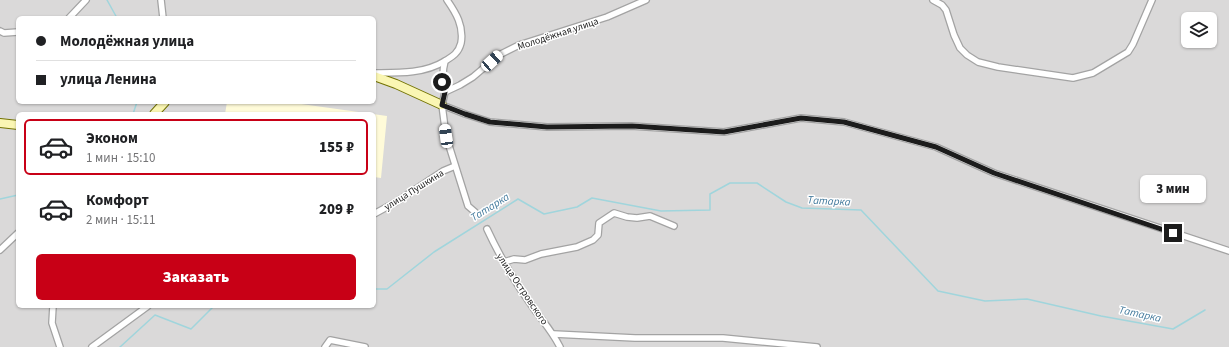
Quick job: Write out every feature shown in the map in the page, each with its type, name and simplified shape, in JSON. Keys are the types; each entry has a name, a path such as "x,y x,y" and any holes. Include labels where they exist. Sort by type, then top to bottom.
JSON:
{"street":[{"path":"71,16 86,0"},
{"path":"161,0 163,16"},
{"path":"376,75 422,70 445,61 456,53 460,48 461,30 459,20 447,0"},
{"name":"Молодёжная улица","path":"445,92 473,78 499,55 519,45 607,17 646,0"},
{"path":"933,0 942,5 946,10 960,48 967,55 978,62 998,67 1073,78 1093,73 1128,52 1152,0"},
{"path":"0,31 4,33 16,32"},
{"path":"445,61 442,75 442,82 445,92 442,105 446,136 468,206 475,212"},
{"path":"376,76 442,105 490,122 547,127 632,126 724,132 801,118 844,122 936,147 994,173 1229,251"},
{"path":"156,112 162,104"},
{"path":"0,123 16,125"},
{"name":"улица Пушкина","path":"376,213 396,202 442,171 455,166"},
{"path":"504,262 514,259 525,260 541,254 577,247 593,240 598,235 599,223 614,212 626,217 637,218 650,216 674,226"},
{"name":"улица Островского","path":"486,229 504,262 534,309 554,334 560,347"},
{"path":"0,250 16,235"},
{"path":"53,308 52,324 60,347"},
{"path":"92,347 145,308"},
{"path":"554,334 635,338 723,338 817,347"},
{"path":"325,347 330,340 365,347"}],"shaded area":[{"name":"Татарка","path":"0,0 1229,0 1229,347 0,347"},
{"path":"227,104 301,104 359,112 225,112"},
{"path":"376,114 387,116 381,178 376,177"}],"waterway":[{"path":"107,0 116,16"},
{"path":"134,112 136,104"},
{"name":"Татарка","path":"376,289 387,289 434,252 518,199 544,214 577,207 592,198 661,211 710,210 710,194 730,183 757,183 786,202 802,208 861,210 938,291 985,301 1027,299 1101,316 1173,329 1205,310"},
{"path":"0,199 16,195"},
{"name":"Татарка","path":"120,347 155,315 191,329 212,308"}],"route":[{"path":"442,82 445,92 442,105 490,122 547,127 632,126 724,132 801,118 844,122 936,147 994,173 1173,233"}]}
